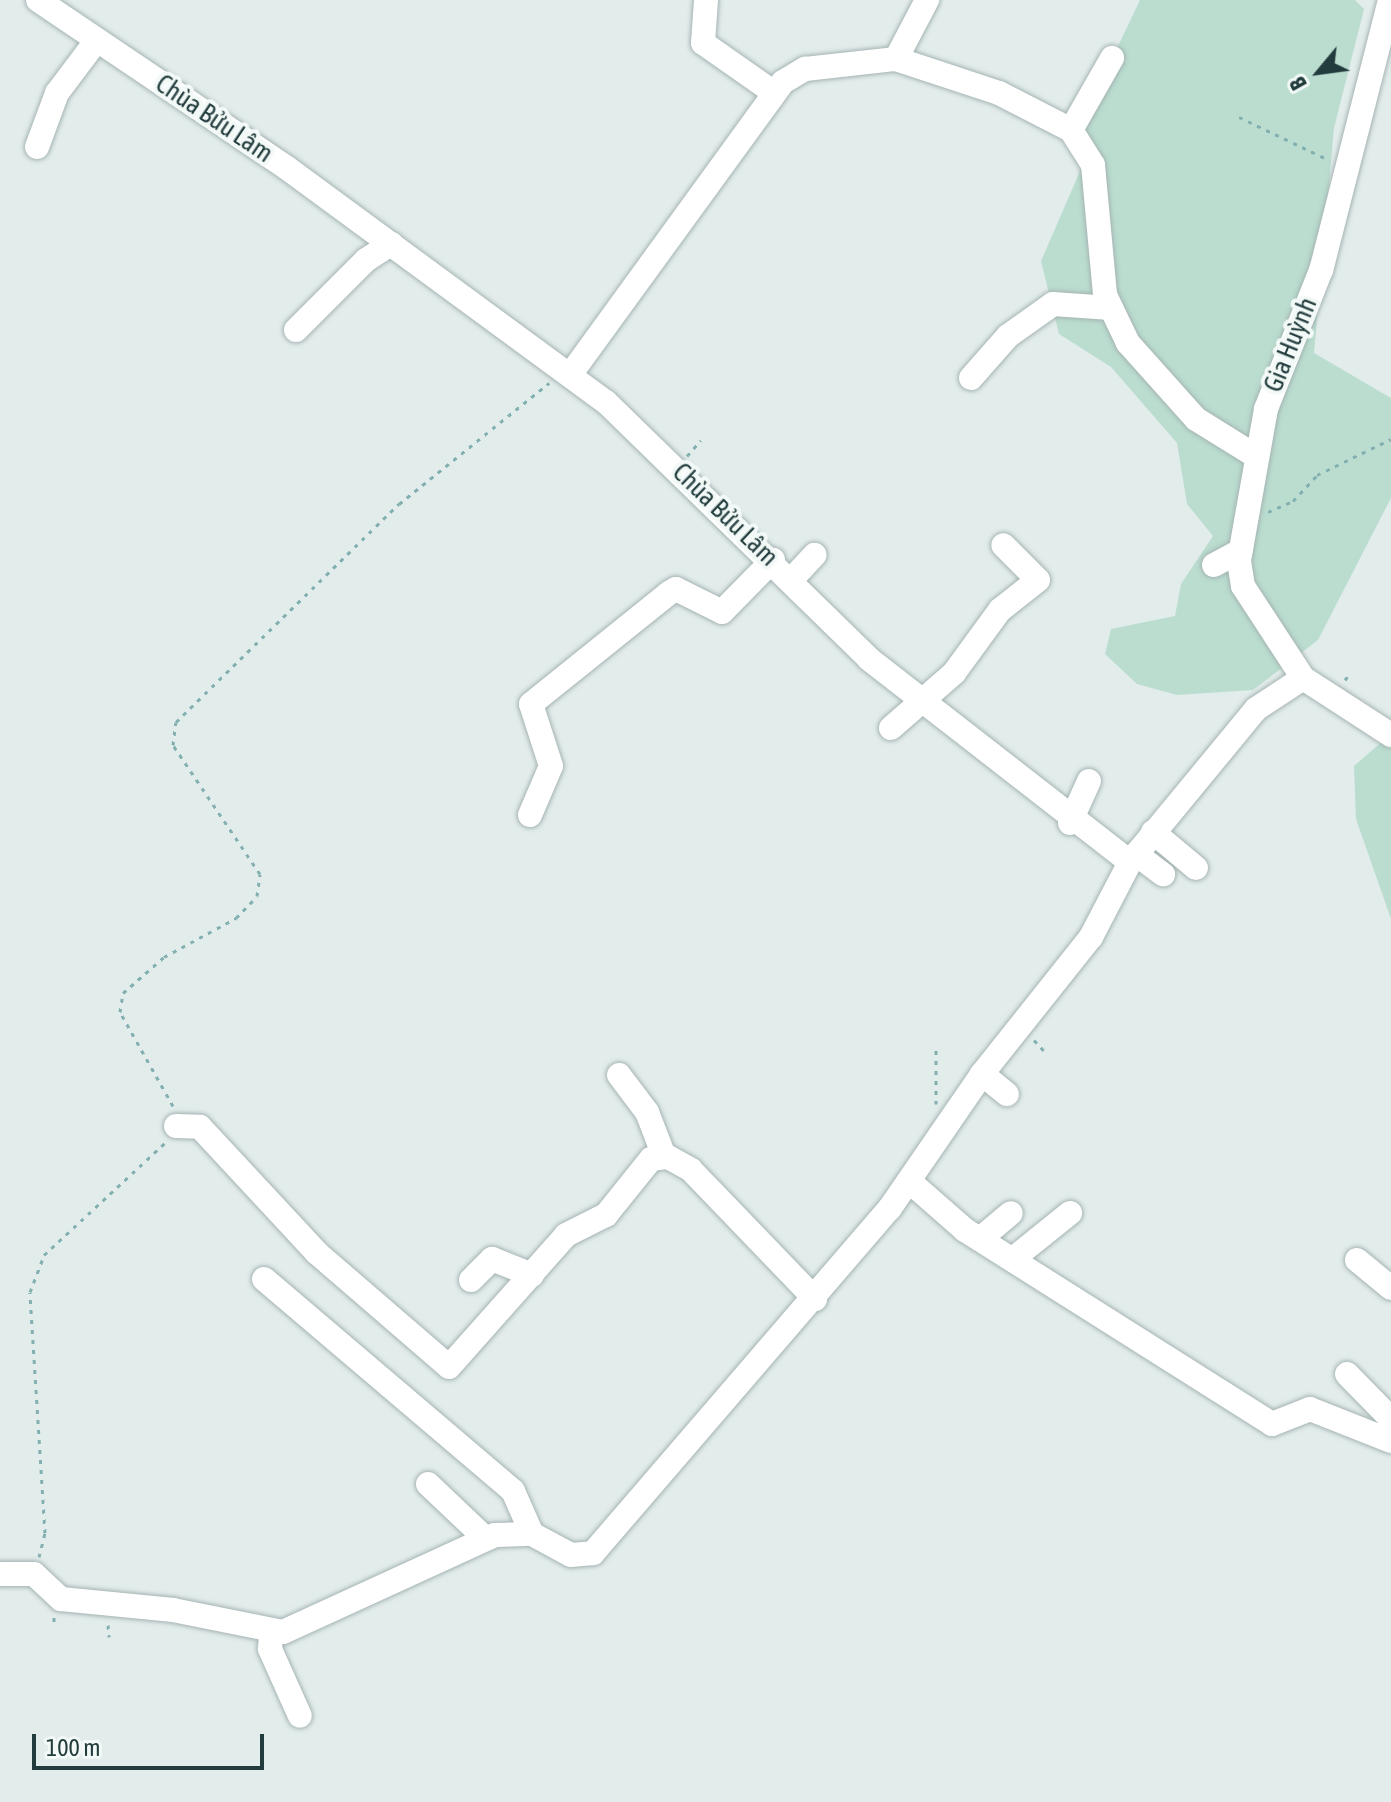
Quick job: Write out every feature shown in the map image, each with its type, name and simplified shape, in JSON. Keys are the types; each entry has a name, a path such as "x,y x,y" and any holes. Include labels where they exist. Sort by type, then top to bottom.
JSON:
{"street":[{"name":"Chùa Bửu Lâm","path":"38,0 64,7 97,40 391,244 567,373 773,560 920,701 1070,823 1163,874"},
{"path":"706,0 703,43 773,92"},
{"path":"896,59 927,0"},
{"name":"Gia Huỳnh","path":"1303,678 1243,586 1240,551 1243,524 1254,455 1321,270 1390,0"},
{"path":"37,147 57,93 97,40"},
{"path":"1071,130 1112,58"},
{"path":"567,373 773,92 805,69 896,59 999,93 1071,130 1093,165 1111,308 1153,377 1213,434 1254,455"},
{"path":"296,330 366,260 391,244"},
{"path":"971,378 1053,304 1111,308"},
{"path":"891,728 954,673 1000,610 1038,580 1003,545"},
{"path":"1214,565 1240,551"},
{"path":"792,579 814,555"},
{"path":"530,815 551,766 531,704 669,593 676,589 722,612 773,560"},
{"path":"0,1574 34,1574 61,1599 173,1610 271,1632 320,1620 485,1538 532,1534 571,1555 593,1553 815,1299 909,1181 936,1136 982,1074 1091,937 1133,858 1256,709 1303,678 1391,735"},
{"path":"1070,823 1089,781"},
{"path":"1153,832 1196,868"},
{"path":"982,1074 1007,1094"},
{"path":"619,1075 647,1112 664,1156 691,1170 815,1299"},
{"path":"176,1126 200,1127 317,1253 439,1363 456,1364 566,1235 600,1220 631,1177 664,1156"},
{"path":"909,1181 980,1239 1272,1424 1310,1409 1391,1441"},
{"path":"980,1239 1011,1213"},
{"path":"1014,1258 1048,1238 1070,1213"},
{"path":"471,1280 492,1259 532,1275"},
{"path":"1357,1260 1391,1288"},
{"path":"264,1279 513,1491 532,1534"},
{"path":"1347,1374 1391,1419"},
{"path":"428,1484 485,1538"},
{"path":"271,1632 270,1649 300,1716"}],"path":[{"path":"1239,117 1345,168"},
{"path":"34,1574 45,1533 30,1292 44,1255 176,1126 160,1075 120,1012 123,993 164,957 236,918 257,896 260,874 173,745 176,722 399,504 567,373"},
{"path":"1243,524 1293,501 1317,475 1359,450 1391,439"},
{"path":"936,1050 936,1136"}],"green space":[{"path":"1140,0 1355,0 1364,9 1334,128 1314,353 1391,398 1391,498 1318,640 1253,690 1177,695 1137,684 1105,654 1111,629 1175,616 1181,584 1213,536 1187,504 1177,443 1111,367 1059,334 1041,261 1081,169 1077,132"},
{"path":"1391,734 1391,919 1356,819 1354,766"}]}
